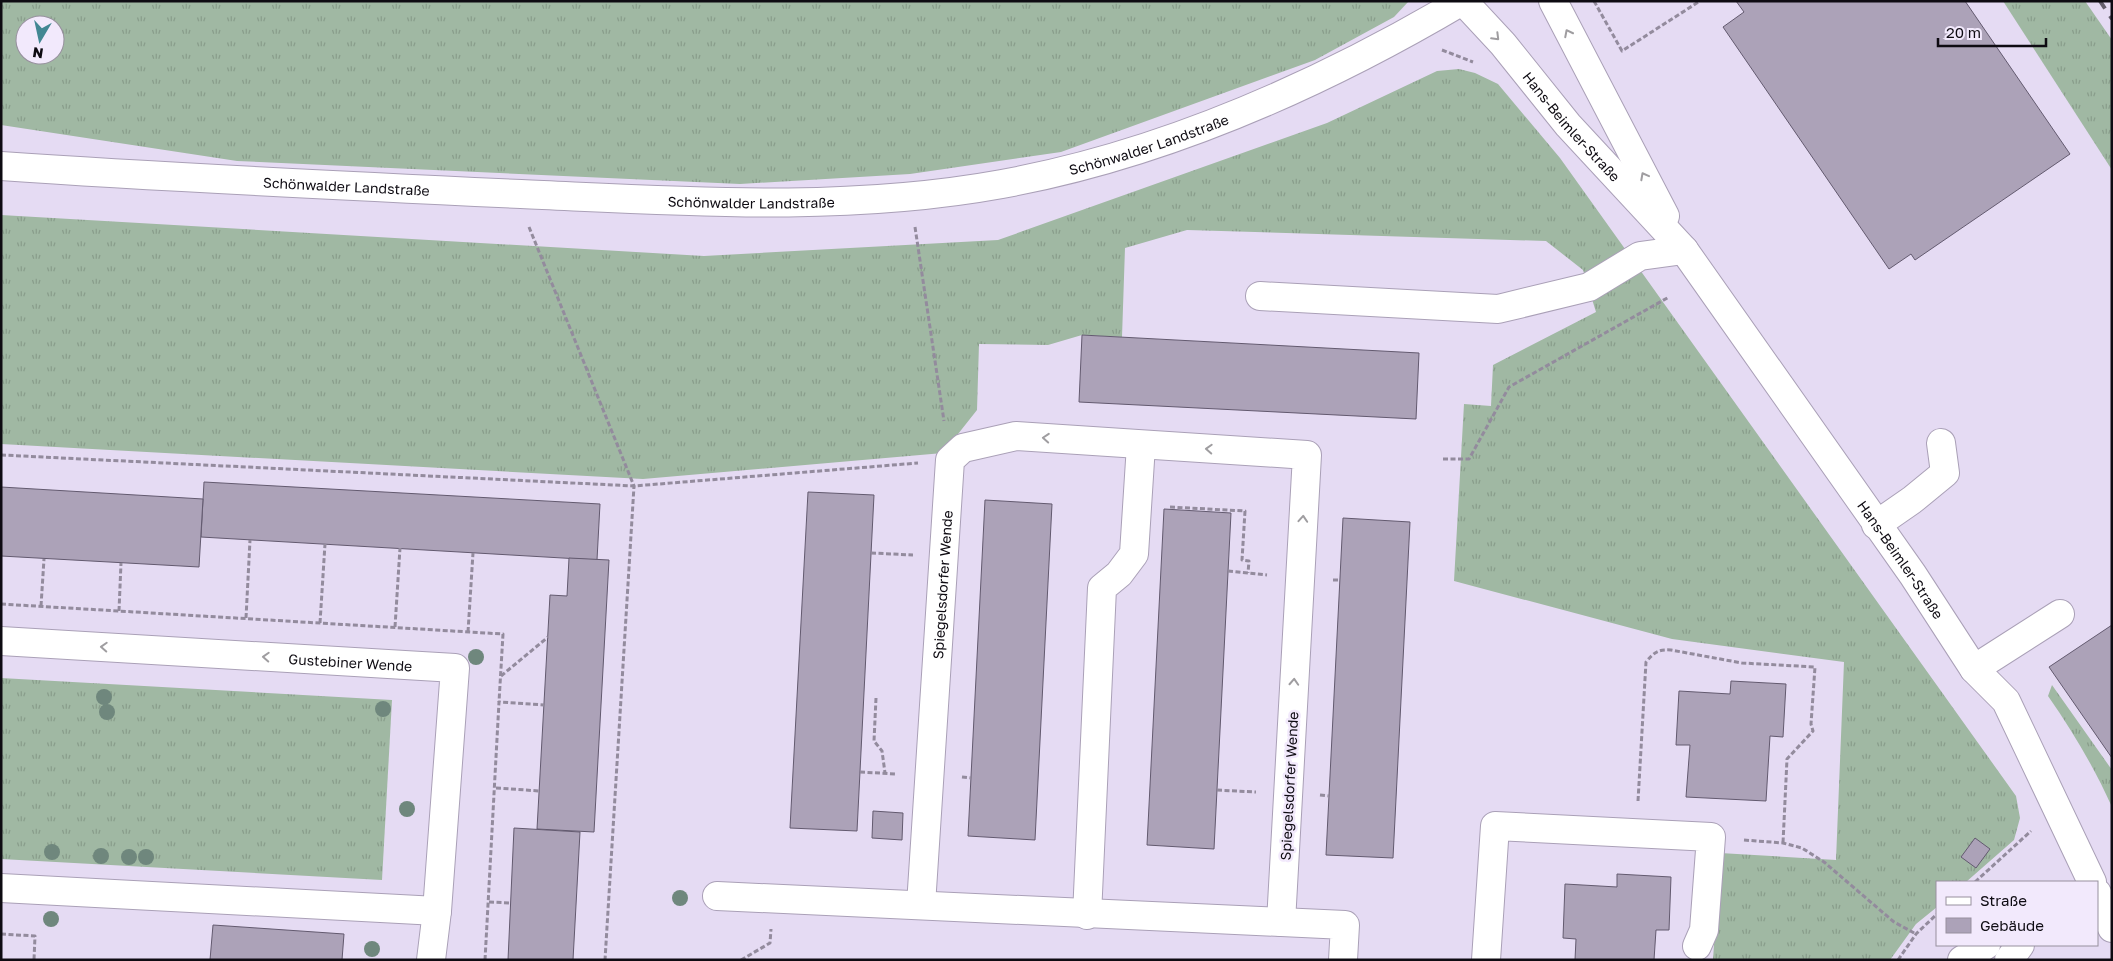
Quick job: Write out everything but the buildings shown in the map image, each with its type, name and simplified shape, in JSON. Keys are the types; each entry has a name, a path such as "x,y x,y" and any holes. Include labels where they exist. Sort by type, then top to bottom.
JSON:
{"street":[{"name":"Schönwalder Landstraße","path":"1,166 205,180 725,204 828,202 906,197 1002,184 1078,167 1168,141 1306,85 1379,49 1463,1"},
{"name":"Hans-Beimler-Straße","path":"1463,1 1503,44 1568,125 1684,250"},
{"name":"Hans-Beimler-Straße","path":"1553,1 1684,250 1876,526 1913,575 1974,668 2006,701 2089,881"},
{"path":"1260,296 1498,308 1589,287 1640,256 1684,250"},
{"name":"Spiegelsdorfer Wende","path":"921,905 950,460 963,448 1016,436 1307,455 1281,922"},
{"path":"1876,526 1945,473 1941,443"},
{"path":"1087,915 1102,588 1119,574 1134,554 1141,445"},
{"path":"1974,668 2060,614"},
{"name":"Gustebiner Wende","path":"1,641 455,668 437,911 431,960"},
{"path":"1486,960 1495,826 1711,837 1704,930 1697,946"},
{"path":"1,888 437,911"},
{"path":"717,896 1087,915 1345,925 1343,960"},
{"name":"Hans-Beimler-Straße","path":"2098,900 2112,928"},
{"path":"1962,960 1984,946"},
{"path":"2009,960 2019,946"}],"path":[{"path":"1594,1 1622,52 1700,1"},
{"path":"1441,50 1476,63"},
{"path":"1,455 634,486 950,460 914,219"},
{"path":"526,220 634,486 605,960"},
{"path":"1443,459 1469,459 1510,387 1669,297"},
{"path":"1137,505 1245,511 1242,560 1248,561 1248,573 1228,572"},
{"path":"246,618 250,540"},
{"path":"320,623 325,544"},
{"path":"395,627 400,548"},
{"path":"468,632 472,553"},
{"path":"871,553 895,554"},
{"path":"41,606 44,559"},
{"path":"119,611 121,563"},
{"path":"501,677 548,636"},
{"path":"1636,833 1646,662 1653,653 1661,649 1742,662 1815,667 1811,724 1813,731 1787,758 1782,843"},
{"path":"876,698 874,741 882,751 885,773"},
{"path":"485,960 496,788 499,702 544,705"},
{"path":"860,772 879,773"},
{"path":"496,788 540,791"},
{"path":"1217,790 1238,791"},
{"path":"1976,881 2037,826"},
{"path":"1711,837 1782,843 1802,848 1824,862 1894,922 1916,934"},
{"path":"489,902 511,903"},
{"path":"1898,960 1916,934 1936,915"},
{"path":"1,934 35,936 34,960"}],"green space":[{"path":"1,1 1409,1 1394,17 1315,60 1061,152 910,174 740,184 237,161 1,125"},
{"path":"2003,1 2085,1 2112,40 2112,170"},
{"path":"1459,69 1475,73 1498,84 1560,158 2016,796 2020,818 2014,840 1967,881 1936,881 1936,908 1916,924 1890,960 1713,960 1720,853 1836,860 1844,662 1672,639 1454,581 1464,404 1491,406 1493,365 1596,312 1583,270 1546,241 1187,230 1125,248 1122,337 1082,335 1048,345 979,344 977,410 943,453 643,479 1,444 1,215 704,256 998,240 1327,123 1437,71"},
{"path":"1,678 392,700 382,880 1,859"},
{"path":"2052,685 2112,770 2112,807 2083,750 2048,696"}],"railway":[{"path":"2100,1 2112,19"}]}
